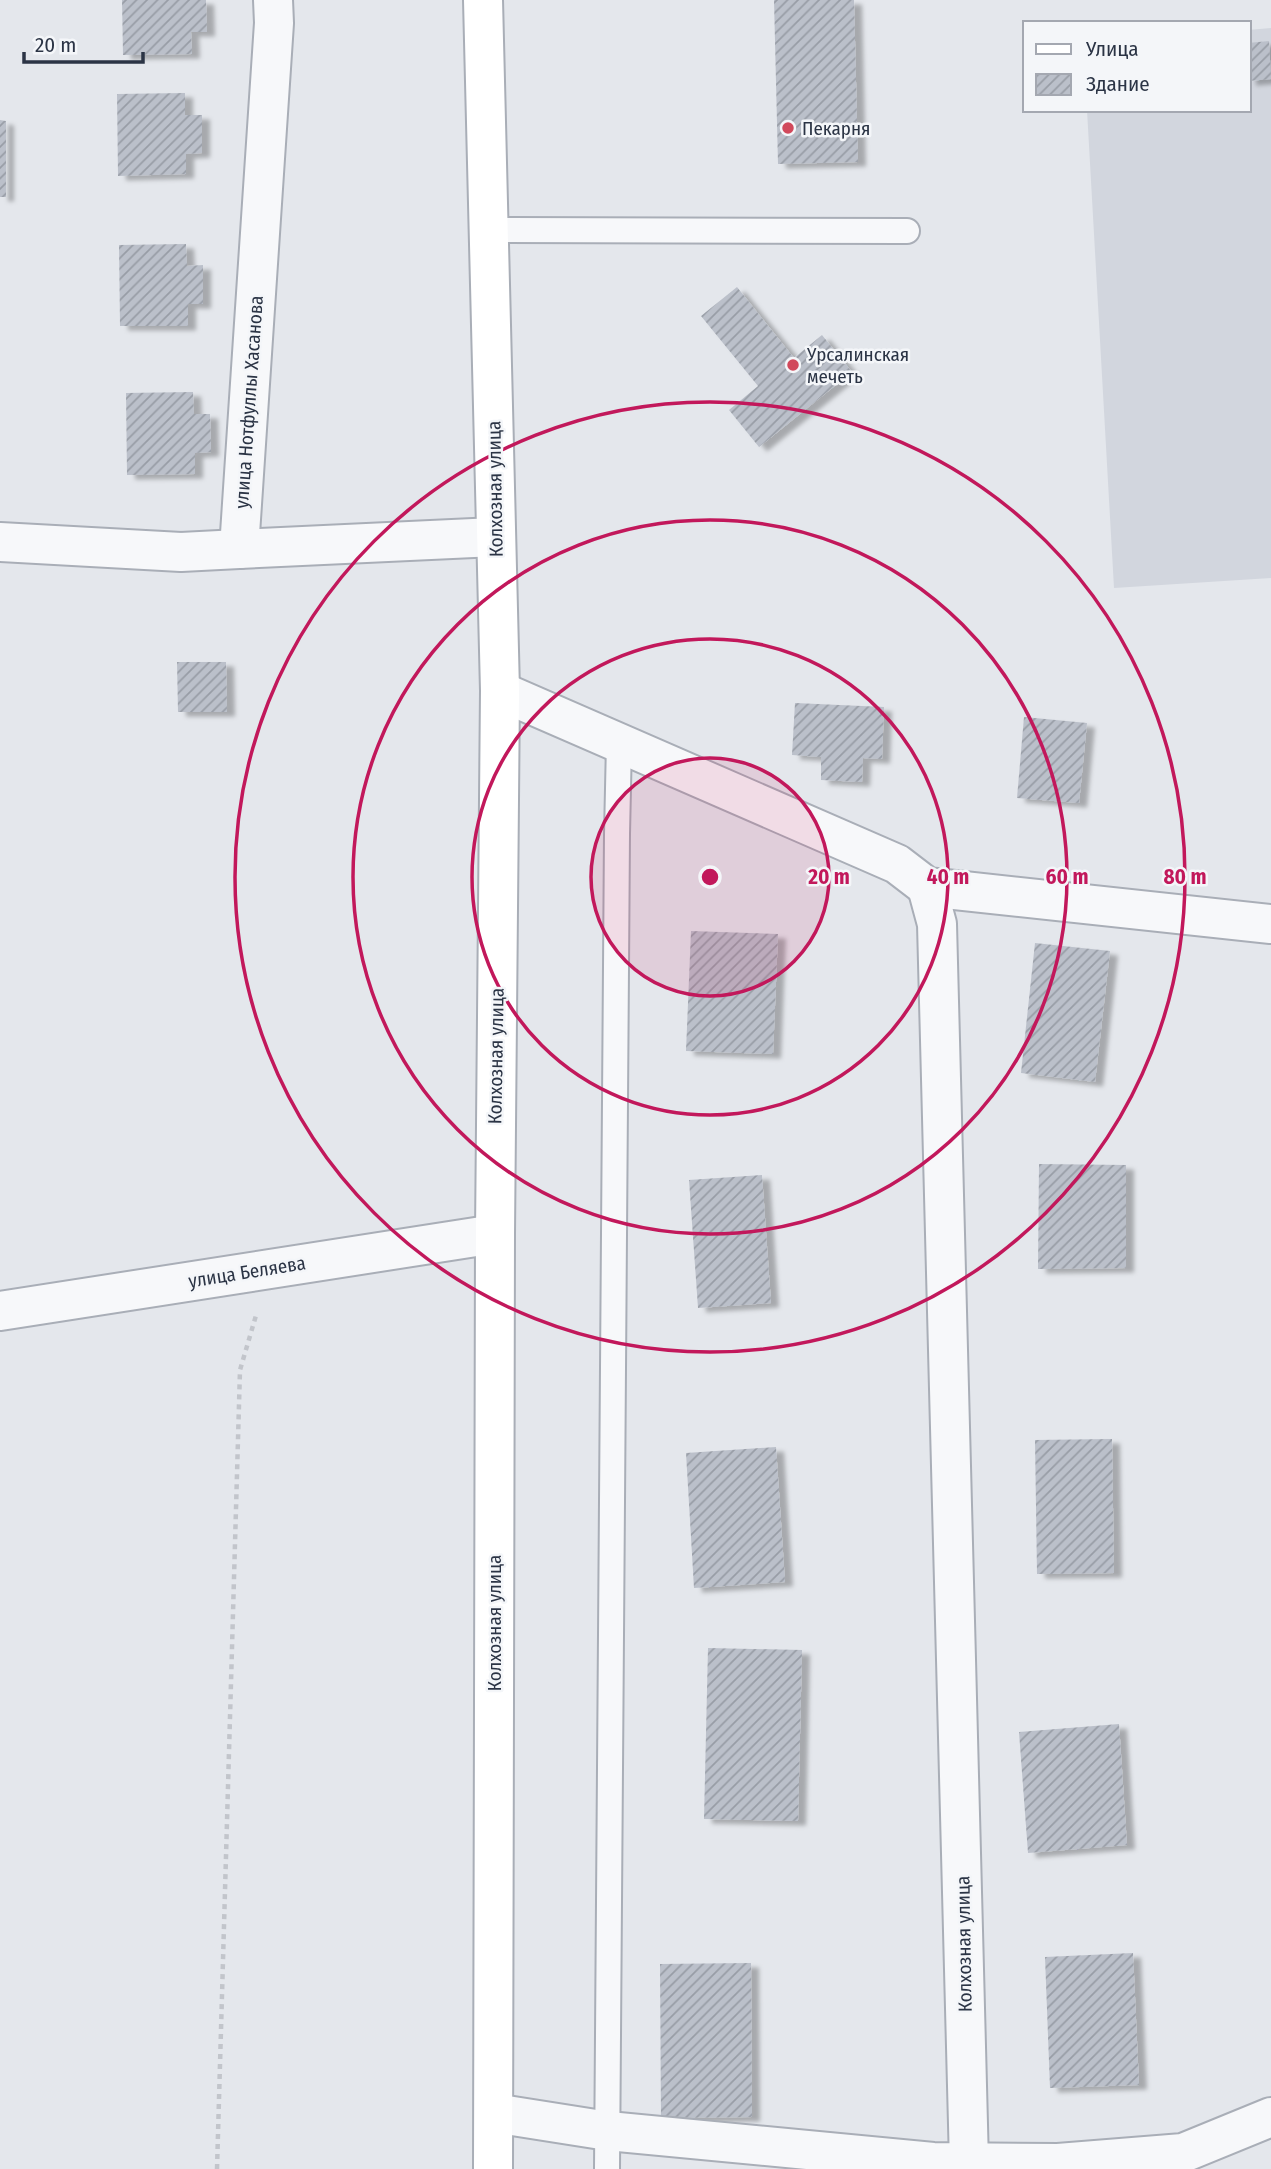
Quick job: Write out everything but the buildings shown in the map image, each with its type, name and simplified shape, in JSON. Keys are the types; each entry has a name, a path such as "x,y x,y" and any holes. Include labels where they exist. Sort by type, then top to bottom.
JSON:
{"main road":[{"name":"Колхозная улица","path":"482,0 500,691 495,1234 493,2169"}],"street":[{"name":"улица Нотфуллы Хасанова","path":"239,549 274,23 273,0"},
{"path":"0,542 181,552 495,537"},
{"path":"500,691 897,864 927,887 1271,924"},
{"name":"Колхозная улица","path":"927,887 937,924 945,2165"},
{"name":"улица Беляева","path":"0,1311 495,1234"},
{"path":"494,2113 608,2131 945,2165 1058,2163 1183,2153 1271,2117"}],"lane":[{"path":"489,230 907,231"},
{"path":"607,2169 617,834 620,743"}],"path":[{"path":"217,2169 240,1370 257,1311 285,1266"}],"shaded area":[{"path":"1271,28 1271,578 1114,588 1087,112 1250,112 1250,30"}],"place":[{"name":"Пекарня","path":"788,128"},
{"name":"Урсалинская мечеть","path":"793,365"}]}
